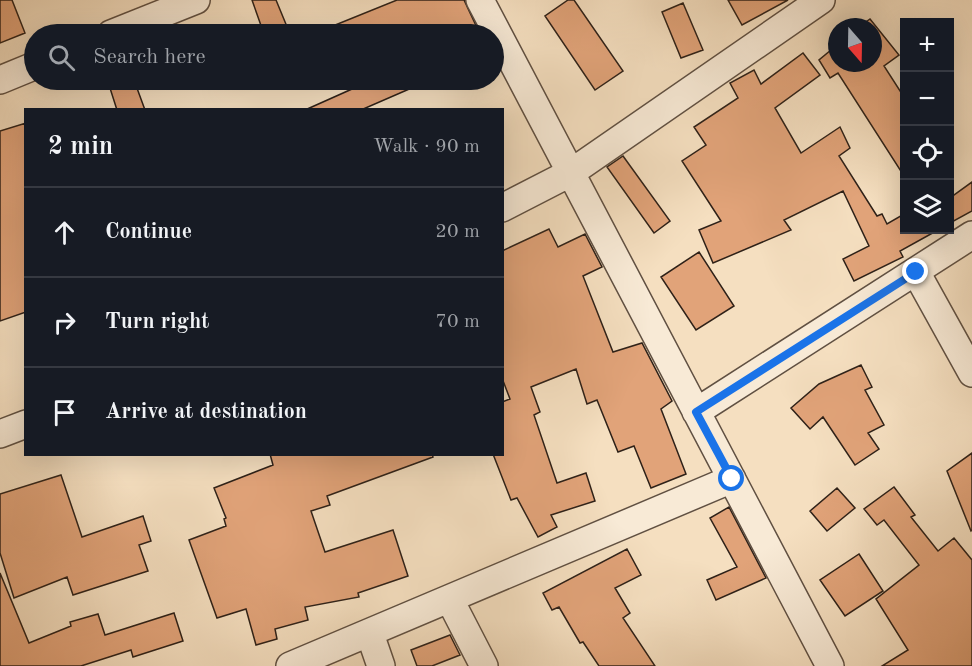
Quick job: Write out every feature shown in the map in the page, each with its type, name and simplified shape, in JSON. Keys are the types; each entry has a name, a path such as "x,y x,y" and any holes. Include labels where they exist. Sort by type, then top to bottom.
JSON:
{"street":[{"path":"136,24 196,0"},
{"path":"480,0 493,24"},
{"path":"504,207 572,172 821,0"},
{"path":"504,45 830,666"},
{"path":"0,80 24,70"},
{"path":"696,412 972,235"},
{"path":"916,272 972,372"},
{"path":"0,434 24,425"},
{"path":"290,666 732,479"},
{"path":"450,600 484,666"},
{"path":"370,634 381,666"}],"building":[{"path":"0,0 12,0 24,33 0,43"},
{"path":"252,0 276,0 286,24 260,24"},
{"path":"397,0 464,0 475,24 338,24"},
{"path":"568,0 574,0 623,71 595,90 545,16"},
{"path":"728,0 788,0 742,25"},
{"path":"683,3 703,50 681,58 662,12"},
{"path":"882,34 899,55 884,66 900,91 900,170 838,73 830,78 819,60 828,52 828,72 882,72"},
{"path":"803,53 820,75 775,108 801,153 840,127 850,148 839,156 877,216 882,214 887,224 900,216 900,234 931,234 900,251 903,257 854,281 843,259 869,246 843,191 784,220 791,230 713,263 699,230 721,221 682,161 706,145 694,127 738,98 730,83 754,70 761,84"},
{"path":"111,90 138,90 144,108 116,108"},
{"path":"350,90 407,90 366,108 309,108"},
{"path":"24,124 24,313 0,321 0,131"},
{"path":"623,156 670,221 654,233 607,167"},
{"path":"972,182 972,211 954,221 954,195"},
{"path":"549,229 558,247 585,234 602,267 583,276 613,352 642,343 672,401 661,409 686,474 651,488 634,446 618,452 597,400 587,404 576,369 531,387 540,412 534,415 557,483 586,473 595,501 551,515 557,527 538,537 517,498 511,500 494,456 504,456 504,401 510,399 504,383 504,250"},
{"path":"699,252 734,306 696,330 661,277"},
{"path":"861,365 872,387 865,390 884,425 868,433 879,449 855,465 823,417 810,429 791,408 819,384"},
{"path":"972,453 972,530 971,531 947,471"},
{"path":"271,456 433,457 327,496 330,505 311,511 325,552 393,530 408,576 358,593 359,597 305,607 308,620 275,629 277,639 256,645 246,609 217,618 189,540 226,526 224,519 226,518 214,488 273,465"},
{"path":"61,475 82,537 143,516 151,541 139,545 148,571 73,595 67,577 14,598 0,553 0,494"},
{"path":"894,487 915,515 911,517 938,551 954,538 972,560 972,666 882,666 908,650 876,599 919,565 884,520 877,525 864,509"},
{"path":"837,488 855,508 827,531 810,511"},
{"path":"729,507 766,578 716,600 707,580 737,567 710,518"},
{"path":"627,549 641,575 615,588 630,613 623,618 655,666 599,666 583,642 580,643 559,607 552,610 543,593"},
{"path":"859,554 883,591 845,616 820,580"},
{"path":"0,573 29,643 71,626 70,622 98,614 105,635 174,613 183,641 133,657 131,650 81,666 0,666"},
{"path":"450,635 460,655 432,666 417,666 411,650"}],"route":[{"path":"732,479 696,412 916,272"}]}
